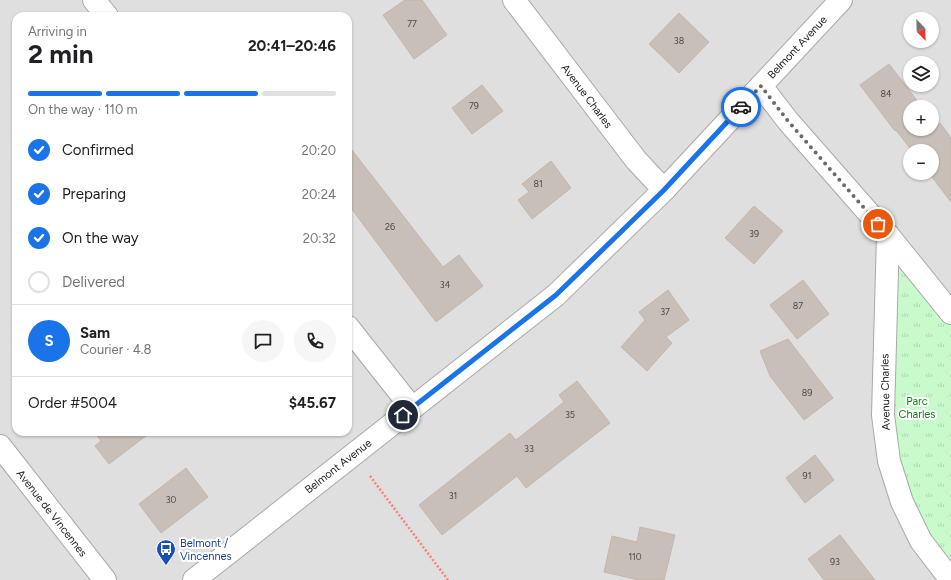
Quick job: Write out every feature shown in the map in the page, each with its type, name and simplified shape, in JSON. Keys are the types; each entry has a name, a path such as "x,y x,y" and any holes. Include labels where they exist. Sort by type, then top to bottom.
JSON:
{"street":[{"path":"94,0 104,12"},
{"name":"Avenue Charles","path":"514,0 636,160 664,190"},
{"name":"Belmont Avenue","path":"194,580 556,295 664,190 841,0"},
{"path":"761,86 788,121 888,235 951,314"},
{"name":"Avenue Charles","path":"888,235 883,415 889,461 902,502 921,541 951,580"},
{"path":"352,332 412,408"},
{"name":"Avenue de Vincennes","path":"0,446 105,580"}],"path":[{"path":"370,476 448,580"}],"shaded area":[{"path":"0,0 951,0 951,580 0,580"}],"green space":[{"name":"Parc Charles","path":"888,235 951,313 951,580 889,461"}],"building":[{"path":"405,0 422,0 447,35 414,59 383,15"},
{"path":"679,13 709,42 679,73 649,44"},
{"path":"889,64 903,82 903,92 910,92 917,100 903,100 903,136 939,136 940,123 951,138 951,202 934,180 939,180 939,144 907,144 860,85"},
{"path":"482,85 503,111 472,134 452,108"},
{"path":"352,150 443,267 459,255 483,286 436,322 352,209"},
{"path":"551,161 571,188 532,219 518,200 529,192 522,184"},
{"path":"754,206 783,231 754,264 725,238"},
{"path":"803,280 829,314 797,339 770,305"},
{"path":"668,290 689,320 666,337 672,343 647,371 621,347 645,320 639,312"},
{"path":"788,339 833,398 804,420 770,376 760,351"},
{"path":"577,381 610,423 526,488 517,476 442,535 419,505 510,433 516,440 564,402 559,395"},
{"path":"97,436 146,436 109,464 95,446 101,441"},
{"path":"815,455 834,480 805,503 786,478"},
{"path":"186,468 208,497 161,533 139,504"},
{"path":"640,527 675,535 664,580 639,580 604,572 612,536 637,542"},
{"path":"840,535 875,580 824,580 808,559"}],"way so far":[{"path":"741,107 761,86 788,121 878,224"}],"place":[{"name":"Belmont / Vincennes","path":"166,566"}],"route":[{"path":"403,415 556,295 664,190 741,107"}]}
